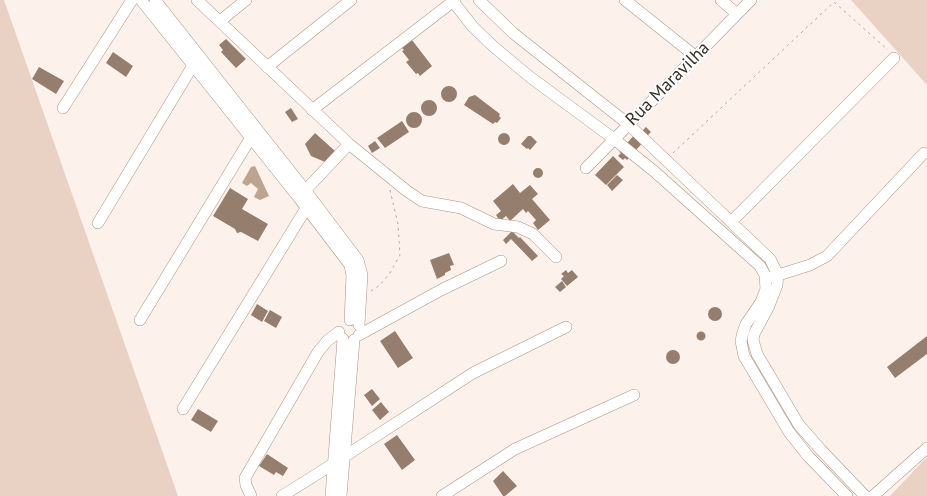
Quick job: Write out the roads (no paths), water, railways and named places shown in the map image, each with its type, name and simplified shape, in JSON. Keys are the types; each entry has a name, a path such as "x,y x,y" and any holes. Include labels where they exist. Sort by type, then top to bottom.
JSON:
{"street":[{"path":"63,108 132,0"},
{"path":"140,0 193,67 254,133"},
{"path":"154,0 199,55 254,133 305,199 360,263 362,275 361,296 351,332 333,464 331,496"},
{"path":"197,0 312,110 386,176 422,201 461,208 494,224 518,227 533,234 556,257"},
{"path":"220,21 246,0"},
{"path":"268,67 352,0"},
{"path":"479,0 513,33 628,124 770,259 778,275 775,294 754,334 753,340 760,363 799,424 820,450 865,496"},
{"path":"625,0 695,56"},
{"path":"721,0 737,14"},
{"name":"Rua Maravilha","path":"586,168 751,0"},
{"path":"312,110 453,1 473,27 494,47 530,77 655,172 755,260 764,271 766,279 764,296 746,324 743,332 742,350 748,366 789,432 808,456 847,496"},
{"path":"98,223 199,55"},
{"path":"731,222 894,58"},
{"path":"140,320 254,133"},
{"path":"183,410 305,199 349,144"},
{"path":"766,279 816,263 827,256 924,153"},
{"path":"655,172 665,161"},
{"path":"305,199 351,267 351,332 341,496"},
{"path":"251,496 245,478 318,352 328,341 501,261"},
{"path":"282,496 473,373 566,327"},
{"path":"446,495 515,449 634,395"},
{"path":"789,432 799,424"},
{"path":"873,496 927,448"}]}
